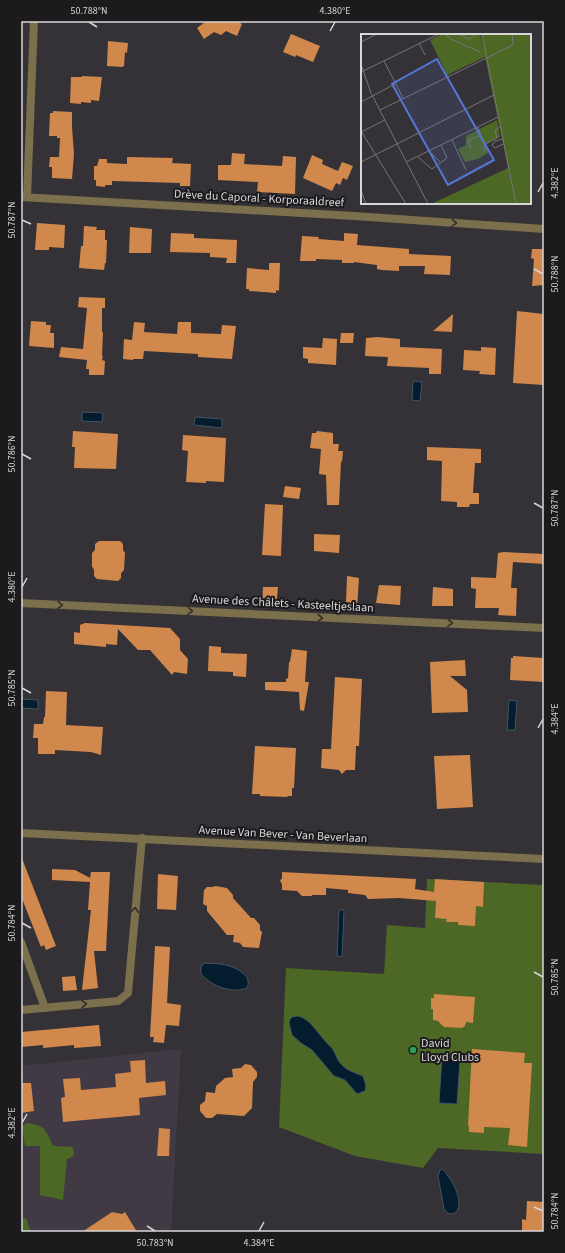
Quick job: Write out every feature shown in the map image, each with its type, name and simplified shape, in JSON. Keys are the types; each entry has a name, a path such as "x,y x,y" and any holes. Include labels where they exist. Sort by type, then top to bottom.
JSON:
{"street":[{"path":"24,197 34,21"},
{"name":"Drève du Caporal - Korporaaldreef","path":"24,197 544,229"},
{"name":"Avenue des Châlets - Kasteeltjeslaan","path":"21,603 544,628"},
{"name":"Avenue Van Bever - Van Beverlaan","path":"21,833 544,859"},
{"path":"21,1010 118,1001 128,993 142,838"},
{"path":"21,942 45,1008"}],"shaded area":[{"path":"181,1049 171,1232 21,1232 21,1066"}],"green space":[{"name":"David Lloyd Clubs","path":"427,879 544,885 544,1154 438,1148 423,1168 355,1156 279,1127 286,968 384,974 387,925 425,928"},
{"path":"27,1123 38,1125 44,1129 53,1146 73,1147 74,1156 67,1159 63,1200 40,1195 40,1146 25,1146 22,1126"},
{"path":"26,1218 31,1232 21,1232 21,1219"}],"water":[{"path":"413,381 422,382 420,401 412,400"},
{"path":"82,412 103,413 102,422 82,421"},
{"path":"195,417 222,419 222,428 194,425"},
{"path":"21,699 38,700 38,709 21,708"},
{"path":"509,700 517,701 515,730 507,730"},
{"path":"339,910 344,910 342,957 337,956"},
{"path":"204,963 225,965 235,968 247,978 247,988 235,990 222,988 216,985 201,974 201,967"},
{"path":"297,1016 306,1020 314,1027 332,1048 338,1061 343,1066 363,1076 366,1086 365,1091 357,1094 345,1080 334,1076 312,1050 292,1035 289,1023 290,1019"},
{"path":"442,1057 460,1059 457,1104 439,1103"},
{"path":"442,1169 449,1177 457,1193 459,1204 457,1211 453,1214 447,1213 444,1209 438,1176 440,1170"}],"building":[{"path":"204,21 240,21 238,22 242,24 237,36 226,31 221,35 214,32 204,39 197,28 205,22"},
{"path":"291,34 320,46 313,62 296,55 295,57 283,52"},
{"path":"108,41 128,43 123,67 107,66"},
{"path":"71,77 102,77 99,101 91,100 91,103 81,102 81,104 70,103"},
{"path":"53,111 72,112 74,154 72,179 52,178 52,167 49,167 50,157 59,157 60,138 57,138 57,136 49,136 50,113 53,113"},
{"path":"232,153 245,154 244,164 282,166 283,156 296,157 295,194 257,192 258,182 218,180 218,165 231,165"},
{"path":"312,155 323,160 322,164 338,171 342,162 353,166 347,180 343,178 340,185 336,183 332,191 303,178"},
{"path":"127,157 173,158 172,163 191,164 190,186 180,186 180,183 112,181 112,185 105,185 105,187 96,186 96,180 94,180 94,166 97,166 99,159 107,159 107,163 127,164"},
{"path":"37,223 65,225 64,248 49,247 49,250 35,250"},
{"path":"84,226 97,227 96,230 105,230 105,240 107,240 106,263 104,270 79,268 81,246 83,246"},
{"path":"130,227 152,229 151,253 129,253"},
{"path":"171,233 194,234 194,238 237,240 236,263 226,263 227,258 210,257 210,253 170,252"},
{"path":"344,233 358,234 357,245 409,249 409,254 451,256 450,275 424,274 425,266 399,266 399,271 377,269 377,265 354,262 342,263 342,260 316,259 316,261 300,261 302,236 344,241"},
{"path":"532,249 544,249 544,285 532,286 534,259 531,258"},
{"path":"269,263 280,263 279,291 276,290 276,293 249,291 249,289 246,289 247,268 269,270"},
{"path":"79,297 105,298 105,308 102,308 102,360 105,361 104,375 89,375 89,369 86,369 87,360 59,357 61,347 83,349 87,308 78,307"},
{"path":"517,311 544,314 544,385 513,383"},
{"path":"453,314 452,332 433,331"},
{"path":"31,321 46,322 46,325 51,325 50,333 54,333 54,348 29,346"},
{"path":"134,322 145,323 144,332 177,334 178,322 191,322 191,333 221,334 222,325 236,326 232,359 198,357 198,354 144,351 143,359 123,359 124,339 132,340"},
{"path":"341,333 354,333 353,343 340,343"},
{"path":"378,337 400,339 400,347 442,349 441,374 429,374 429,368 387,366 388,357 365,356 366,338"},
{"path":"323,338 337,339 336,365 308,363 308,359 303,358 303,347 322,348"},
{"path":"481,347 496,348 495,375 479,374 480,371 463,370 464,350 481,351"},
{"path":"73,431 118,434 116,469 74,468 75,447 72,447"},
{"path":"317,431 333,433 333,444 339,444 338,451 343,451 342,462 341,461 339,505 327,505 326,475 319,474 321,449 310,448 312,433 316,433"},
{"path":"183,435 226,438 224,482 186,482 188,451 182,450"},
{"path":"427,447 481,449 481,463 475,463 473,493 479,493 479,504 470,504 469,507 457,507 457,502 441,501 442,461 427,460"},
{"path":"285,486 301,488 299,499 283,497"},
{"path":"265,504 283,505 281,556 262,555"},
{"path":"314,534 340,535 339,553 314,551"},
{"path":"99,541 120,541 123,544 123,550 125,553 124,570 118,581 97,579 94,576 92,553 95,550 95,544"},
{"path":"498,553 544,554 544,564 513,562 511,588 517,588 516,616 498,615 499,608 475,608 476,589 471,588 471,577 496,578"},
{"path":"347,576 359,578 357,609 351,603 346,602"},
{"path":"379,585 401,586 400,605 376,603"},
{"path":"263,587 278,587 276,608 262,607"},
{"path":"433,587 453,589 453,606 432,606"},
{"path":"85,623 170,628 180,639 180,650 188,659 187,674 174,672 172,675 150,650 138,650 118,629 117,645 106,644 106,647 74,644 74,632 80,633 80,625"},
{"path":"209,646 221,647 221,653 247,654 246,677 233,676 233,672 208,671"},
{"path":"292,649 307,651 305,682 309,682 304,711 300,710 299,692 265,690 265,682 286,682 286,679 288,678"},
{"path":"513,656 544,658 544,682 510,680 511,658 513,658"},
{"path":"465,660 466,676 450,676 467,690 468,712 432,713 430,662"},
{"path":"335,677 362,679 359,746 356,746 355,770 346,770 342,774 339,770 321,768 322,749 331,749"},
{"path":"46,691 67,692 66,725 103,727 101,755 91,752 55,750 55,754 38,754 38,738 33,738 34,724 43,724 45,717"},
{"path":"255,746 296,748 294,788 292,788 292,796 260,796 260,794 252,794"},
{"path":"470,755 473,807 437,809 434,756"},
{"path":"21,856 56,946 46,950 44,945 41,947 21,896"},
{"path":"52,869 75,870 90,878 91,872 110,872 106,951 94,951 98,988 82,990 91,910 88,910 90,882 52,880"},
{"path":"282,872 416,879 415,889 434,892 435,879 484,882 483,907 476,906 475,926 458,925 458,922 446,922 447,919 435,918 436,901 399,898 368,899 365,895 348,893 348,890 326,888 326,895 312,896 302,896 297,891 282,890 282,884 280,881 282,878"},
{"path":"158,874 178,876 176,910 157,909"},
{"path":"215,886 227,888 233,895 233,898 251,918 254,918 260,925 260,930 262,932 259,948 243,947 240,943 233,942 234,935 227,935 207,911 207,906 203,904 204,890 207,887"},
{"path":"155,946 170,947 167,1003 181,1005 179,1026 166,1025 164,1043 153,1042 154,1037 150,1037"},
{"path":"75,976 77,990 63,991 62,977"},
{"path":"434,994 475,997 473,1023 466,1022 465,1026 462,1028 444,1027 438,1021 433,1020 431,998 434,998"},
{"path":"99,1025 101,1046 74,1048 74,1045 43,1048 43,1045 21,1047 21,1032"},
{"path":"472,1049 525,1053 524,1063 532,1063 527,1147 508,1145 510,1128 484,1127 484,1133 469,1132 468,1126"},
{"path":"145,1060 146,1083 165,1081 166,1095 139,1098 140,1115 63,1122 61,1098 65,1097 63,1079 80,1078 81,1090 116,1087 115,1074 131,1072 130,1061"},
{"path":"245,1064 251,1065 257,1072 257,1077 253,1082 252,1108 244,1116 217,1114 212,1118 206,1118 200,1111 200,1105 205,1101 206,1092 215,1093 216,1086 225,1078 233,1077 232,1069 241,1068"},
{"path":"21,1083 31,1083 34,1111 21,1113"},
{"path":"159,1128 170,1129 169,1156 157,1156"},
{"path":"527,1201 544,1202 544,1232 522,1232 522,1219 526,1220"},
{"path":"112,1212 122,1214 125,1212 137,1232 82,1232"}],"place":[{"name":"David Lloyd Clubs","path":"413,1050"}]}
